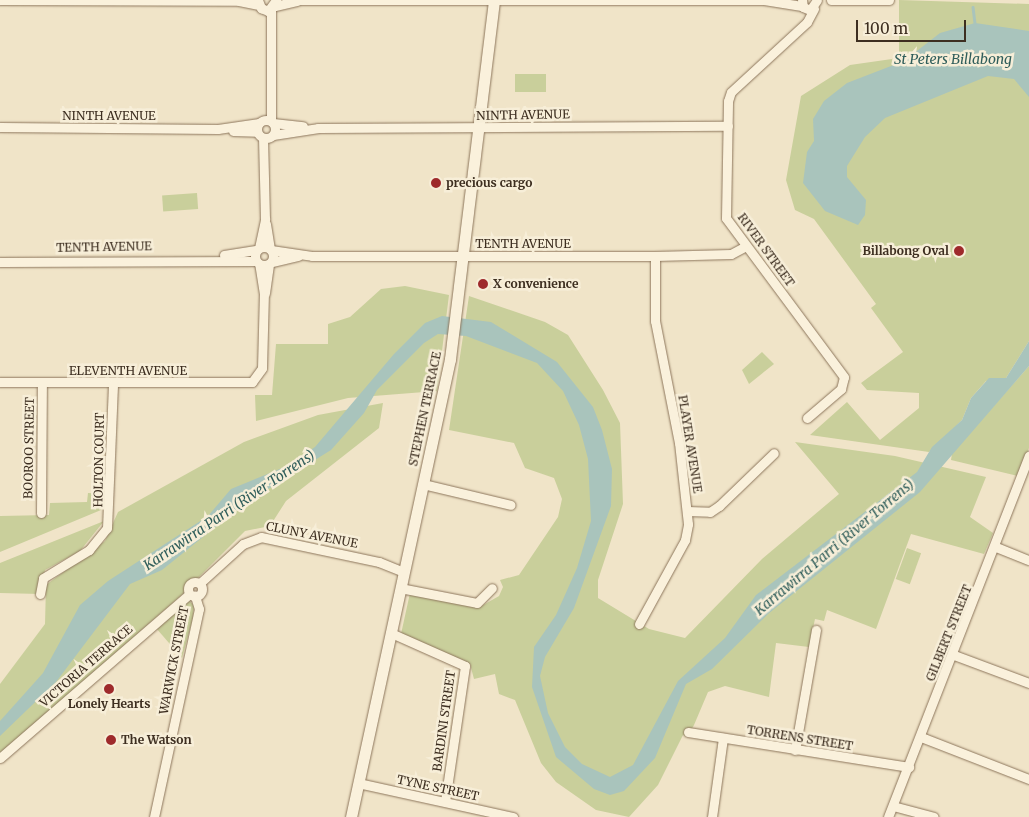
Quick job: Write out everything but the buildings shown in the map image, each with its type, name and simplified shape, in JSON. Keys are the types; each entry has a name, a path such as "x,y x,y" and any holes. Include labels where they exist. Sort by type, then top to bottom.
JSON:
{"main road":[{"name":"STEPHEN TERRACE","path":"351,817 438,422 458,296 494,0"}],"street":[{"path":"0,0 241,1 267,5 295,0 786,2 808,4 838,0"},
{"path":"831,0 889,0"},
{"name":"RIVER STREET","path":"807,418 844,386 844,377 726,218 729,94 797,30 808,4"},
{"path":"264,294 258,263 258,249 265,219 269,36 267,5"},
{"name":"NINTH AVENUE","path":"0,127 266,129 728,126"},
{"path":"264,294 271,250 265,219"},
{"name":"TENTH AVENUE","path":"209,258 258,249 298,256 655,256 731,254 746,246"},
{"name":"TENTH AVENUE","path":"0,262 209,258 270,263 298,256"},
{"name":"PLAYER AVENUE","path":"639,624 685,540 687,511 679,443 655,321 655,256"},
{"name":"ELEVENTH AVENUE","path":"0,382 113,384 255,380 262,368 264,294"},
{"name":"BOOROO STREET","path":"41,513 42,383"},
{"name":"HOLTON COURT","path":"40,594 43,578 89,550 106,528 111,482 113,384"},
{"path":"687,511 710,512 719,506 774,453"},
{"name":"GILBERT STREET","path":"888,817 910,767 954,655 1028,458"},
{"path":"423,484 511,505"},
{"name":"CLUNY AVENUE","path":"192,595 190,583 200,582 243,544 262,537 379,562 404,572"},
{"path":"996,547 1029,560"},
{"path":"400,588 477,603 492,588"},
{"name":"VICTORIA TERRACE","path":"0,758 192,595"},
{"name":"WARWICK STREET","path":"154,817 199,609 192,595"},
{"path":"795,750 816,630"},
{"name":"BARDINI STREET","path":"390,633 465,666 445,802"},
{"path":"954,655 1029,683"},
{"name":"TORRENS STREET","path":"688,732 910,767"},
{"path":"921,737 1029,779"},
{"path":"712,817 723,738"},
{"name":"TYNE STREET","path":"358,783 513,817"},
{"path":"893,806 934,817"}],"green space":[{"path":"899,0 1029,4 1029,341 1006,378 986,381 971,398 962,420 929,452 810,435 847,402 880,440 919,408 919,393 867,390 861,383 903,352 871,308 876,304 814,219 795,210 786,180 801,96 850,65 899,58"},
{"path":"515,74 546,74 546,92 515,92"},
{"path":"197,193 198,209 163,211 162,195"},
{"path":"405,286 449,295 437,391 348,398 256,421 255,395 272,395 276,344 328,344 328,324 350,317 381,289"},
{"path":"469,296 545,322 568,335 603,390 620,423 623,504 598,580 598,598 649,629 685,638 762,559 839,494 795,442 895,456 986,477 970,517 993,533 984,554 911,534 876,629 827,610 824,621 815,619 809,647 776,643 769,697 725,686 708,692 694,725 687,737 683,735 658,785 629,817 596,810 556,782 541,763 515,700 499,694 495,674 474,679 470,664 401,634 410,593 478,608 499,596 503,587 500,580 519,575 558,517 562,499 554,478 525,468 514,443 449,430"},
{"path":"762,352 774,364 749,384 742,370"},
{"path":"1029,366 1029,448 1018,476 951,460 952,453"},
{"path":"383,403 379,428 286,501 270,526 245,531 197,579 187,583 184,593 0,754 0,684 45,624 46,585 105,541 118,512 244,442 318,415"},
{"path":"88,493 105,494 101,510 0,552 0,516 49,515 50,503 87,502"},
{"path":"104,521 80,551 45,570 40,594 0,593 0,563"},
{"path":"907,548 921,553 910,584 896,579"},
{"path":"187,599 194,605 193,618 182,658 156,628"}],"water":[{"name":"St Peters Billabong","path":"975,23 1029,31 1029,97 1014,79 988,76 885,118 865,137 847,166 847,177 866,200 865,215 858,225 825,211 803,183 807,152 814,141 813,119 824,101 847,83 904,61 940,33"},
{"name":"Karrawirra Parri (River Torrens)","path":"442,316 491,322 557,362 593,407 602,430 612,469 611,506 574,608 545,657 540,676 548,713 565,747 582,764 610,777 633,765 678,681 725,638 756,595 917,472 932,447 962,420 971,398 989,378 1006,378 1029,341 1029,366 920,492 768,614 712,669 686,684 655,758 624,791 610,795 594,789 556,757 532,687 534,647 556,615 577,568 591,521 588,459 579,425 563,391 537,363 466,336 438,334 424,343 377,390 364,413 331,450 244,504 162,570 130,584 56,682 0,736 0,721 43,673 80,605 108,581 208,516 231,489 287,466 315,447 394,354 425,323"}],"waterway":[{"path":"973,7 975,23"}],"place":[{"name":"precious cargo","path":"436,183"},
{"name":"Billabong Oval","path":"959,251"},
{"name":"X convenience","path":"483,284"},
{"name":"Lonely Hearts","path":"109,689"},
{"name":"The Watson","path":"111,740"}]}
